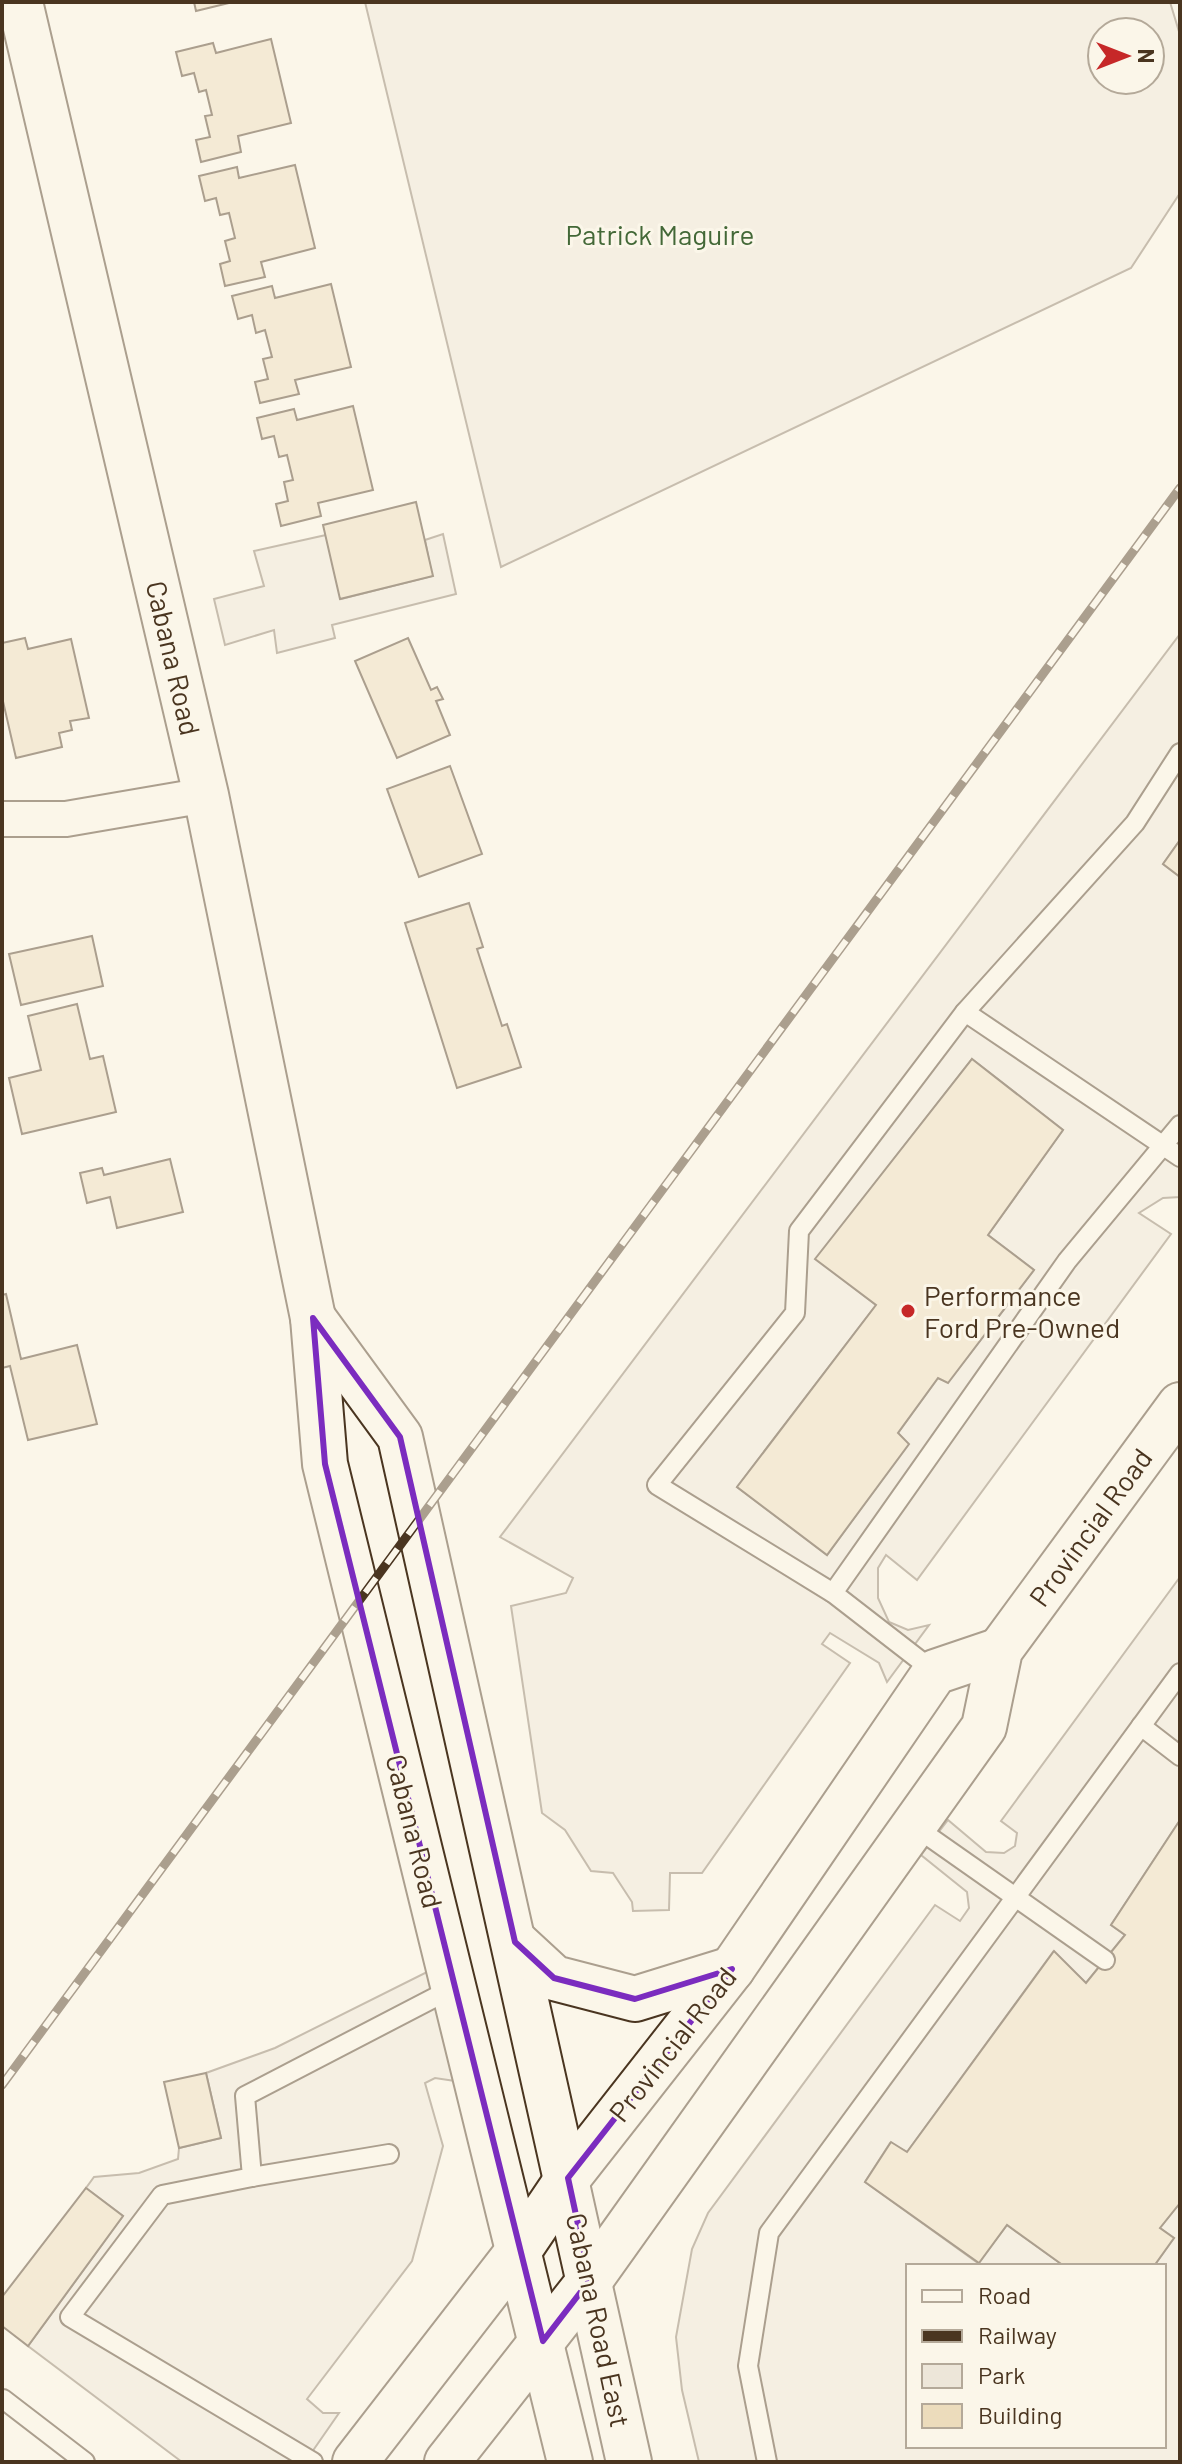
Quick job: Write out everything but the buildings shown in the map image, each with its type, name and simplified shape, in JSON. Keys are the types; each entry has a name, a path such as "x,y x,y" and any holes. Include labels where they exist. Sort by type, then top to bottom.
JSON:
{"main road":[{"name":"Cabana Road","path":"20,2 206,795 313,1318 325,1464 543,2341"},
{"name":"Cabana Road","path":"313,1318 400,1437 568,2178"},
{"name":"Provincial Road","path":"447,2462 590,2280 984,1727 1000,1650 1180,1405"},
{"path":"935,1672 1000,1650"},
{"name":"Provincial Road","path":"355,2462 520,2249 568,2178 732,1969 935,1672"},
{"path":"515,1942 554,1978 635,1999 732,1969"},
{"name":"Cabana Road East","path":"568,2178 629,2462"},
{"name":"Cabana Road East","path":"543,2341 570,2462"}],"street":[{"path":"2,819 66,819 206,795"}],"lane":[{"path":"935,1672 833,1593 657,1485 795,1313 799,1231 965,1012 1135,823 1180,753"},
{"path":"965,1012 1172,1152"},
{"path":"833,1593 1067,1261 1172,1152 1180,1125"},
{"path":"767,2462 748,2366 769,2233 1180,1673"},
{"path":"1141,1726 1180,1756"},
{"path":"914,1826 1105,1960"},
{"path":"252,2177 245,2096 455,1987"},
{"path":"313,2462 70,2317 162,2195 389,2154"},
{"path":"3,2399 85,2462"}],"highlighted area":[{"path":"313,1318 400,1437 515,1942 554,1978 635,1999 732,1969 568,2178 590,2280 543,2341 325,1464"}],"green space":[{"name":"Patrick Maguire","path":"365,2 1170,2 1180,35 1180,193 1131,268 501,567"}],"shaded area":[{"path":"443,534 456,594 332,625 335,638 277,653 274,630 225,645 214,599 264,586 254,551 326,535 341,599 432,576 425,540"},
{"path":"1180,634 1180,840 1163,864 1180,877 1180,1197 1163,1198 1139,1213 1171,1234 917,1580 886,1555 878,1568 878,1598 889,1622 908,1630 929,1625 887,1682 879,1663 830,1633 822,1644 850,1663 702,1873 670,1873 669,1910 633,1911 632,1902 613,1873 591,1871 565,1830 542,1813 511,1606 566,1593 573,1578 500,1537","holes":["972,1059 1063,1130 988,1235 1034,1270 948,1382 938,1378 898,1433 908,1444 827,1555 737,1487 876,1305 816,1259"]},
{"path":"1180,1577 1180,1820 1111,1925 1125,1935 1086,1983 1053,1952 907,2152 890,2143 865,2182 978,2263 1007,2225 1061,2264 906,2264 906,2448 1166,2448 1166,2264 1155,2264 1174,2238 1160,2228 1180,2203 1180,2462 699,2462 682,2390 676,2337 692,2249 708,2213 935,1905 960,1921 969,1908 967,1892 921,1855 948,1820 986,1852 1004,1853 1015,1846 1017,1833 1001,1821"},
{"path":"431,1970 455,2081 435,2078 425,2083 443,2146 412,2261 307,2399 323,2413 339,2413 305,2462 182,2462 28,2346 123,2216 86,2188 94,2177 139,2173 178,2159 179,2148 221,2138 206,2073 275,2048"}],"railway":[{"path":"2,2085 1180,488"}],"place":[{"name":"Performance Ford Pre-Owned","path":"908,1311"}]}
